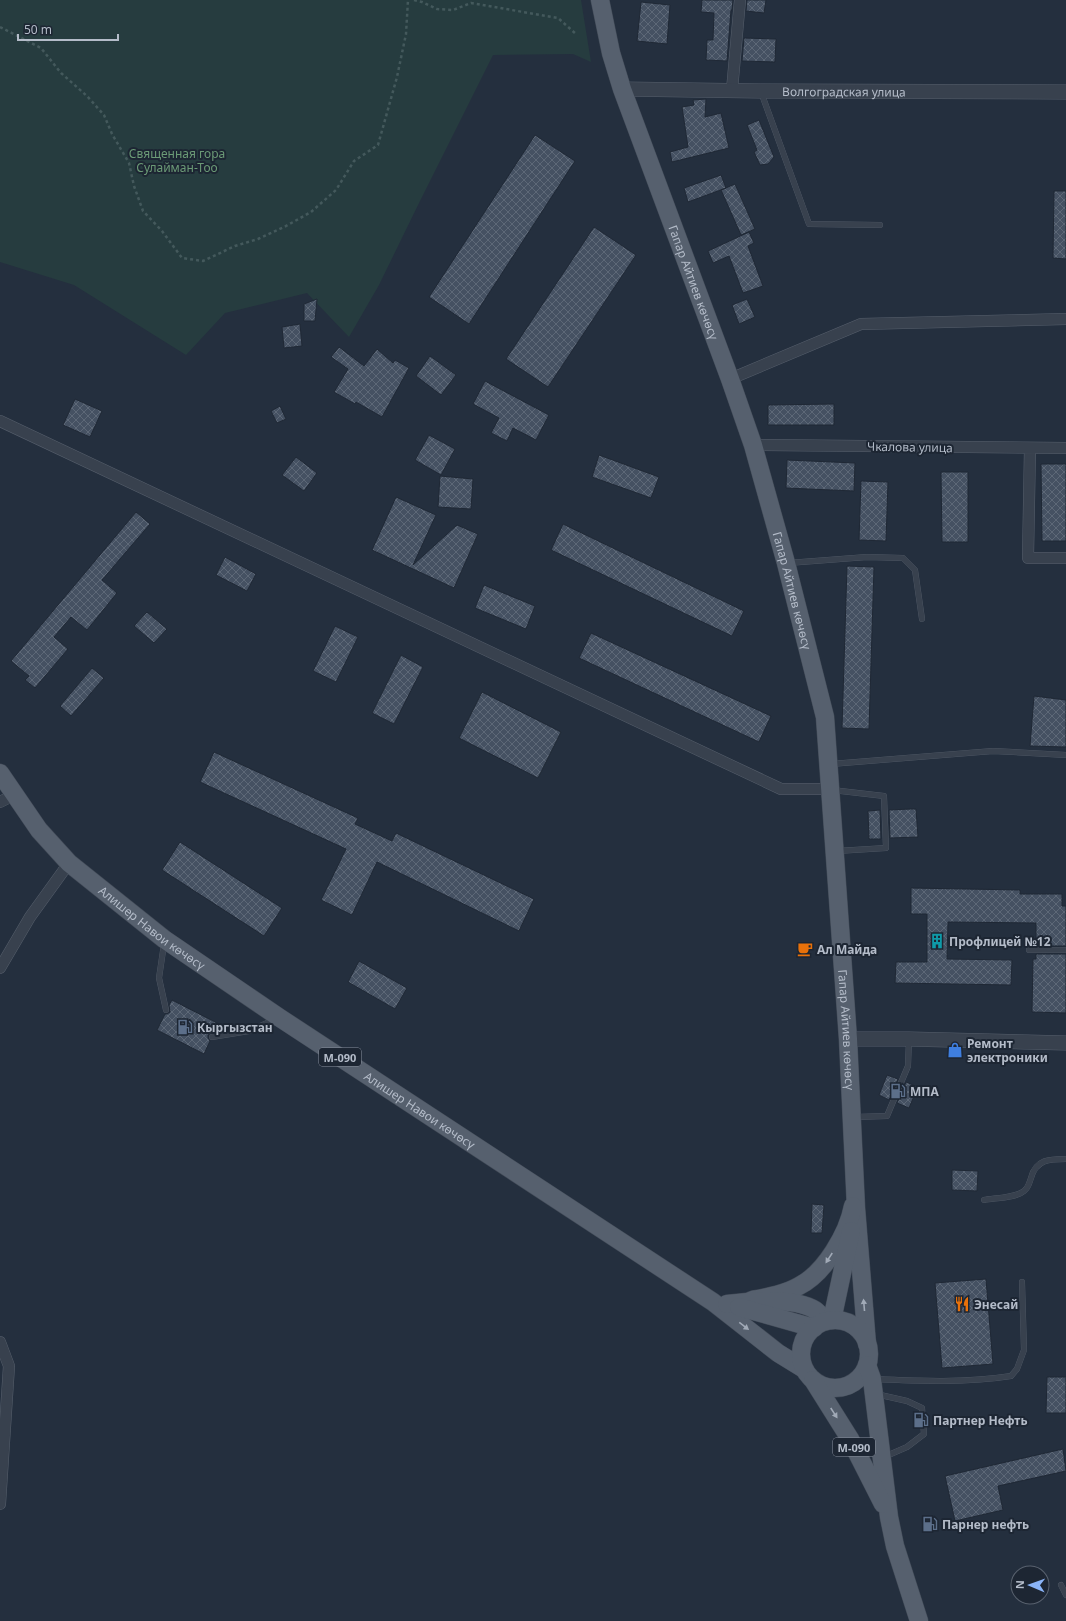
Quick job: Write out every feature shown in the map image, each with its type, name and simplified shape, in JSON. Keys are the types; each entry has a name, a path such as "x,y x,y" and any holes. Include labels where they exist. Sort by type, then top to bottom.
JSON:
{"main road":[{"name":"Гапар Айтиев көчөсү","path":"600,0 622,89 730,379 753,445 786,563 825,717 853,1117 855,1203 867,1344"},
{"name":"Алишер Навои көчөсү","path":"0,773 7,798 69,863 164,939 280,1018 720,1303 778,1353 808,1375"},
{"name":"Гапар Айтиев көчөсү","path":"824,1323 855,1203"},
{"path":"720,1303 752,1300 788,1291 800,1286 824,1266 841,1240 855,1203"},
{"path":"752,1300 800,1304 814,1310 824,1323"},
{"name":"Алишер Навои көчөсү","path":"720,1303 824,1323"},
{"name":"М-090","path":"889,1517 850,1438 808,1375 801,1357 801,1350 805,1337 824,1323 839,1321 851,1324 861,1333 867,1344 889,1517 895,1546 919,1621"},
{"name":"М-090","path":"808,1375 818,1384 832,1388 847,1386 860,1378 871,1379"}],"street":[{"path":"732,90 740,0"},
{"name":"Волгоградская улица","path":"622,89 1066,92"},
{"path":"730,379 861,324 1066,319"},
{"path":"0,421 781,789 831,789"},
{"name":"Чкалова улица","path":"753,445 1066,448"},
{"path":"1030,448 1028,558 1066,558"},
{"path":"0,968 30,917 69,863"},
{"path":"848,1040 909,1038 1066,1043"},
{"path":"0,1342 8,1366 0,1504"}],"lane":[{"path":"761,91 809,224 880,225"},
{"path":"786,563 867,557 903,558 915,570 922,619"},
{"path":"829,764 993,751 1066,755"},
{"path":"831,789 884,796 886,848 835,851"},
{"path":"164,939 160,978 166,1010"},
{"path":"1029,950 1066,950"},
{"path":"212,1037 249,1030 280,1018"},
{"path":"853,1117 887,1116 908,1066 909,1038"},
{"path":"984,1200 1007,1197 1023,1192 1029,1186 1037,1165 1048,1159 1066,1159"},
{"path":"871,1379 915,1381 997,1378 1011,1376 1017,1369 1024,1350 1022,1282"},
{"path":"871,1379 907,1401 922,1408 924,1434 907,1447 882,1458"},
{"path":"1061,1585 1066,1595"}],"path":[{"path":"0,27 41,48 61,73 87,96 104,115 112,134 129,163 134,186 143,211 162,231 182,258 203,261 234,246 258,240 311,212 336,190 354,161 378,145 397,77 404,41 408,0"},
{"path":"414,0 437,9 453,10 471,3 558,18 576,34"}],"green space":[{"name":"Священная гора Сулайман-Тоо","path":"0,0 581,0 591,62 573,54 493,55 379,285 349,337 307,293 225,313 186,355 74,285 0,262"}],"building":[{"path":"702,0 733,0 727,61 706,60 707,40 713,40 714,13 701,12"},
{"path":"747,0 766,0 764,13 746,11"},
{"path":"641,2 670,5 667,44 637,41"},
{"path":"744,38 776,39 775,62 742,61"},
{"path":"706,99 705,117 721,113 729,148 672,162 670,152 688,147 682,107 694,105 693,100"},
{"path":"759,120 774,157 768,164 760,165 754,152 757,150 747,125"},
{"path":"535,135 575,161 469,324 429,297"},
{"path":"721,175 726,188 688,202 684,188"},
{"path":"735,184 755,229 741,235 721,190"},
{"path":"1054,191 1066,191 1066,259 1053,258"},
{"path":"594,227 636,255 548,387 506,359"},
{"path":"749,232 754,243 748,246 763,286 743,293 729,256 713,263 708,251"},
{"path":"317,299 315,321 304,321 304,304"},
{"path":"747,299 755,317 739,324 732,305"},
{"path":"300,324 302,346 284,348 282,327"},
{"path":"339,347 364,366 377,349 393,363 395,360 409,368 382,417 356,402 355,404 334,392 348,369 331,357"},
{"path":"430,356 456,375 441,395 416,376"},
{"path":"485,381 549,415 536,440 513,428 507,441 491,433 499,418 473,404"},
{"path":"75,399 102,411 90,437 63,425"},
{"path":"834,404 834,425 768,425 768,405"},
{"path":"280,406 286,419 277,423 271,411"},
{"path":"429,435 455,449 441,475 415,460"},
{"path":"599,455 659,477 651,498 592,477"},
{"path":"296,457 317,473 304,491 282,475"},
{"path":"787,460 855,463 854,491 786,488"},
{"path":"1041,464 1066,464 1066,541 1042,541"},
{"path":"941,472 968,472 968,542 942,542"},
{"path":"440,476 473,479 471,509 438,507"},
{"path":"861,481 888,482 886,541 859,540"},
{"path":"396,497 436,515 413,565 457,525 478,534 454,588 372,550"},
{"path":"136,512 150,524 102,580 117,593 87,630 71,617 54,637 68,649 35,688 25,680 29,676 11,661"},
{"path":"563,524 744,611 732,636 551,550"},
{"path":"225,557 256,574 247,591 216,575"},
{"path":"847,566 874,567 869,729 842,728"},
{"path":"484,585 535,606 526,629 475,608"},
{"path":"147,612 167,629 154,643 134,626"},
{"path":"335,626 358,637 336,682 313,671"},
{"path":"591,633 771,716 759,742 579,658"},
{"path":"401,655 423,667 394,724 372,713"},
{"path":"92,668 104,678 71,716 60,706"},
{"path":"482,692 561,732 538,778 459,738"},
{"path":"1034,696 1066,700 1066,747 1030,746"},
{"path":"214,752 358,818 355,824 392,841 396,833 534,899 519,931 377,862 352,915 321,900 346,849 200,782"},
{"path":"916,809 918,837 890,838 889,810"},
{"path":"880,810 881,839 869,839 868,811"},
{"path":"180,842 282,908 264,936 162,870"},
{"name":"Профлицей №12","path":"911,888 1020,890 1020,894 1062,894 1062,906 1066,906 1066,946 1036,946 1036,923 948,922 947,959 1012,960 1011,985 895,983 896,962 927,962 927,914 911,914"},
{"path":"1036,954 1066,954 1066,1013 1032,1012 1033,959 1036,959"},
{"path":"359,961 407,988 395,1009 348,982"},
{"path":"172,1000 219,1024 214,1032 208,1035 210,1041 204,1054 157,1030 165,1014 170,1012 169,1005"},
{"path":"887,1075 898,1079 889,1100 879,1095"},
{"path":"906,1082 918,1087 909,1108 897,1103"},
{"path":"952,1170 978,1171 977,1191 952,1190"},
{"path":"812,1204 824,1205 822,1233 811,1233"},
{"name":"Энесай","path":"986,1279 993,1364 942,1368 935,1283"},
{"path":"1047,1377 1066,1377 1066,1413 1046,1413"},
{"path":"1063,1449 1066,1471 998,1486 1003,1510 955,1521 945,1476"}],"place":[{"name":"Профлицей №12","path":"937,941"},
{"name":"Ал Майда","path":"805,949"},
{"name":"Кыргызстан","path":"185,1027"},
{"name":"Ремонт электроники","path":"955,1050"},
{"name":"МПА","path":"898,1091"},
{"name":"Энесай","path":"962,1304"},
{"name":"Партнер Нефть","path":"921,1420"},
{"name":"Парнер нефть","path":"930,1524"}]}
